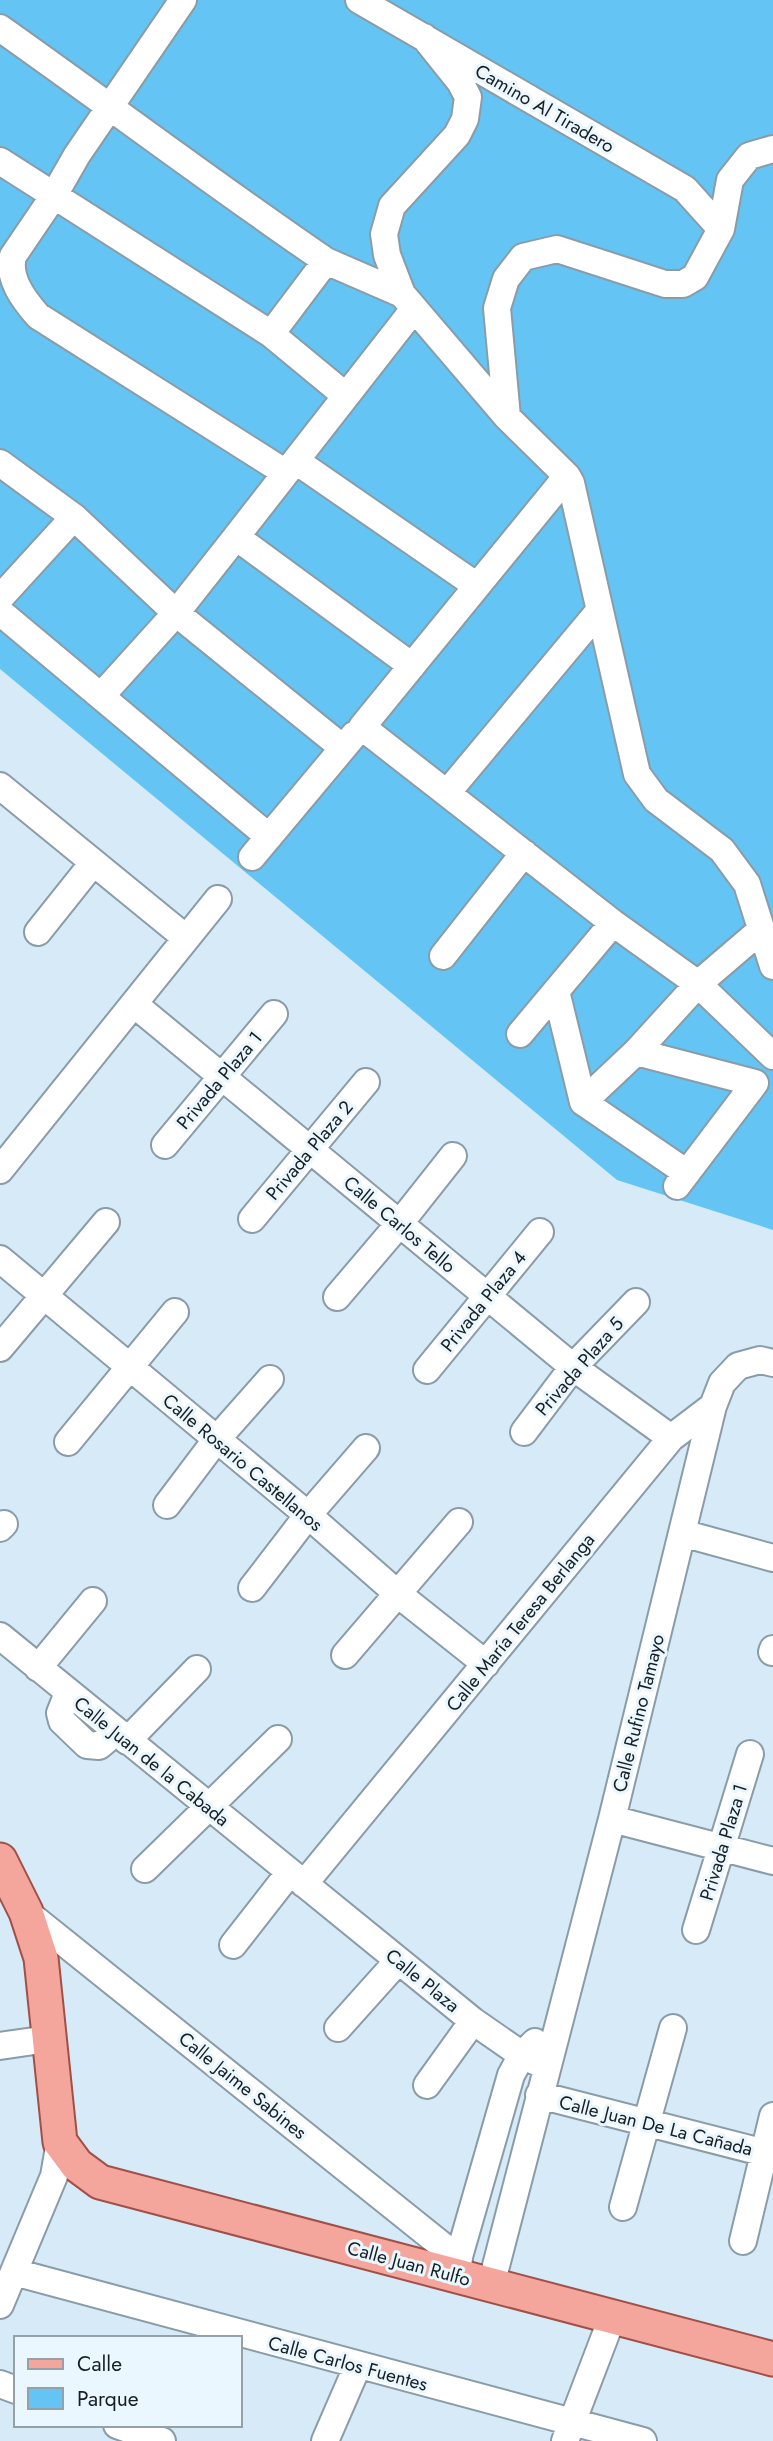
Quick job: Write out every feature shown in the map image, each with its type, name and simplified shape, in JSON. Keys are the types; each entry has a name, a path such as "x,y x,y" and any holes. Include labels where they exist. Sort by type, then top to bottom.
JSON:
{"main road":[{"path":"0,1860 26,1912 41,1958 60,2142"},
{"name":"Calle Juan Rulfo","path":"60,2142 77,2165 100,2182 297,2232 456,2268 491,2285 773,2359"}],"street":[{"path":"183,0 77,155 53,197 13,256 5,263 23,299 38,316 291,467 477,586"},
{"name":"Camino Al Tiradero","path":"359,0 685,189 721,229"},
{"path":"0,28 111,106 223,191 326,261 408,301"},
{"path":"424,37 460,82 468,97 465,119 457,135 392,206 384,234 387,255 408,301 507,417 571,483 637,774 656,800 722,850 747,884 773,966"},
{"path":"507,417 497,308 506,279 523,257 556,249 665,284 683,284 695,277 721,229 730,180 749,156 773,149"},
{"path":"0,161 271,334 346,396"},
{"path":"271,334 326,261"},
{"path":"100,696 176,613 291,467 346,396 408,301"},
{"path":"0,463 74,517 176,613 344,748"},
{"path":"252,857 567,476"},
{"path":"0,598 74,517"},
{"path":"236,537 412,666"},
{"path":"447,793 599,611"},
{"path":"0,612 269,837"},
{"path":"362,727 613,923 698,984 773,1058 682,1180 583,1102 556,991"},
{"path":"2,792 186,938"},
{"path":"443,956 524,853"},
{"path":"38,932 93,863"},
{"path":"3,1161 218,899"},
{"path":"520,1034 613,923"},
{"path":"583,1102 636,1052 698,984 761,930"},
{"name":"Calle Carlos Tello","path":"134,1004 573,1367 671,1438"},
{"name":"Privada Plaza 1","path":"165,1145 274,1014"},
{"path":"636,1052 755,1083"},
{"name":"Privada Plaza 2","path":"252,1219 366,1082"},
{"path":"337,1297 453,1156"},
{"path":"0,1348 106,1222"},
{"name":"Privada Plaza 4","path":"427,1370 541,1232"},
{"name":"Calle Rosario Castellanos","path":"0,1259 308,1515 398,1594 486,1664"},
{"name":"Privada Plaza 5","path":"524,1432 573,1367 636,1302"},
{"path":"68,1442 175,1312"},
{"name":"Calle María Teresa Berlanga","path":"233,1945 297,1878 486,1664 671,1438 713,1406 722,1383 738,1366 760,1360 773,1363"},
{"path":"167,1506 216,1440 271,1379"},
{"name":"Calle Rufino Tamayo","path":"491,2285 612,1819 713,1406"},
{"path":"252,1588 308,1515 366,1448"},
{"path":"345,1655 459,1522"},
{"path":"682,1533 773,1558"},
{"path":"38,1668 93,1601"},
{"name":"Calle Juan de la Cabada","path":"0,1636 297,1878"},
{"path":"121,1737 197,1668"},
{"path":"145,1869 278,1739"},
{"name":"Privada Plaza 1","path":"695,1930 750,1754"},
{"path":"612,1819 773,1861"},
{"name":"Calle Plaza","path":"297,1878 473,2021 522,2055 547,2067"},
{"name":"Calle Jaime Sabines","path":"26,1912 456,2268"},
{"path":"338,2028 398,1961"},
{"path":"456,2268 512,2075 522,2055 559,2019"},
{"path":"427,2085 473,2021"},
{"path":"623,2207 673,2028"},
{"path":"0,2046 48,2039"},
{"name":"Calle Juan De La Cañada","path":"539,2095 769,2154"},
{"path":"743,2241 769,2154 773,2116"},
{"path":"0,2305 54,2176 60,2142"},
{"name":"Calle Carlos Fuentes","path":"14,2272 358,2365 569,2432 643,2441"},
{"path":"569,2432 612,2318"},
{"path":"325,2441 358,2365"},
{"path":"123,2427 162,2441"}],"green space":[{"path":"0,0 773,0 773,1230 617,1180 0,669"}]}
